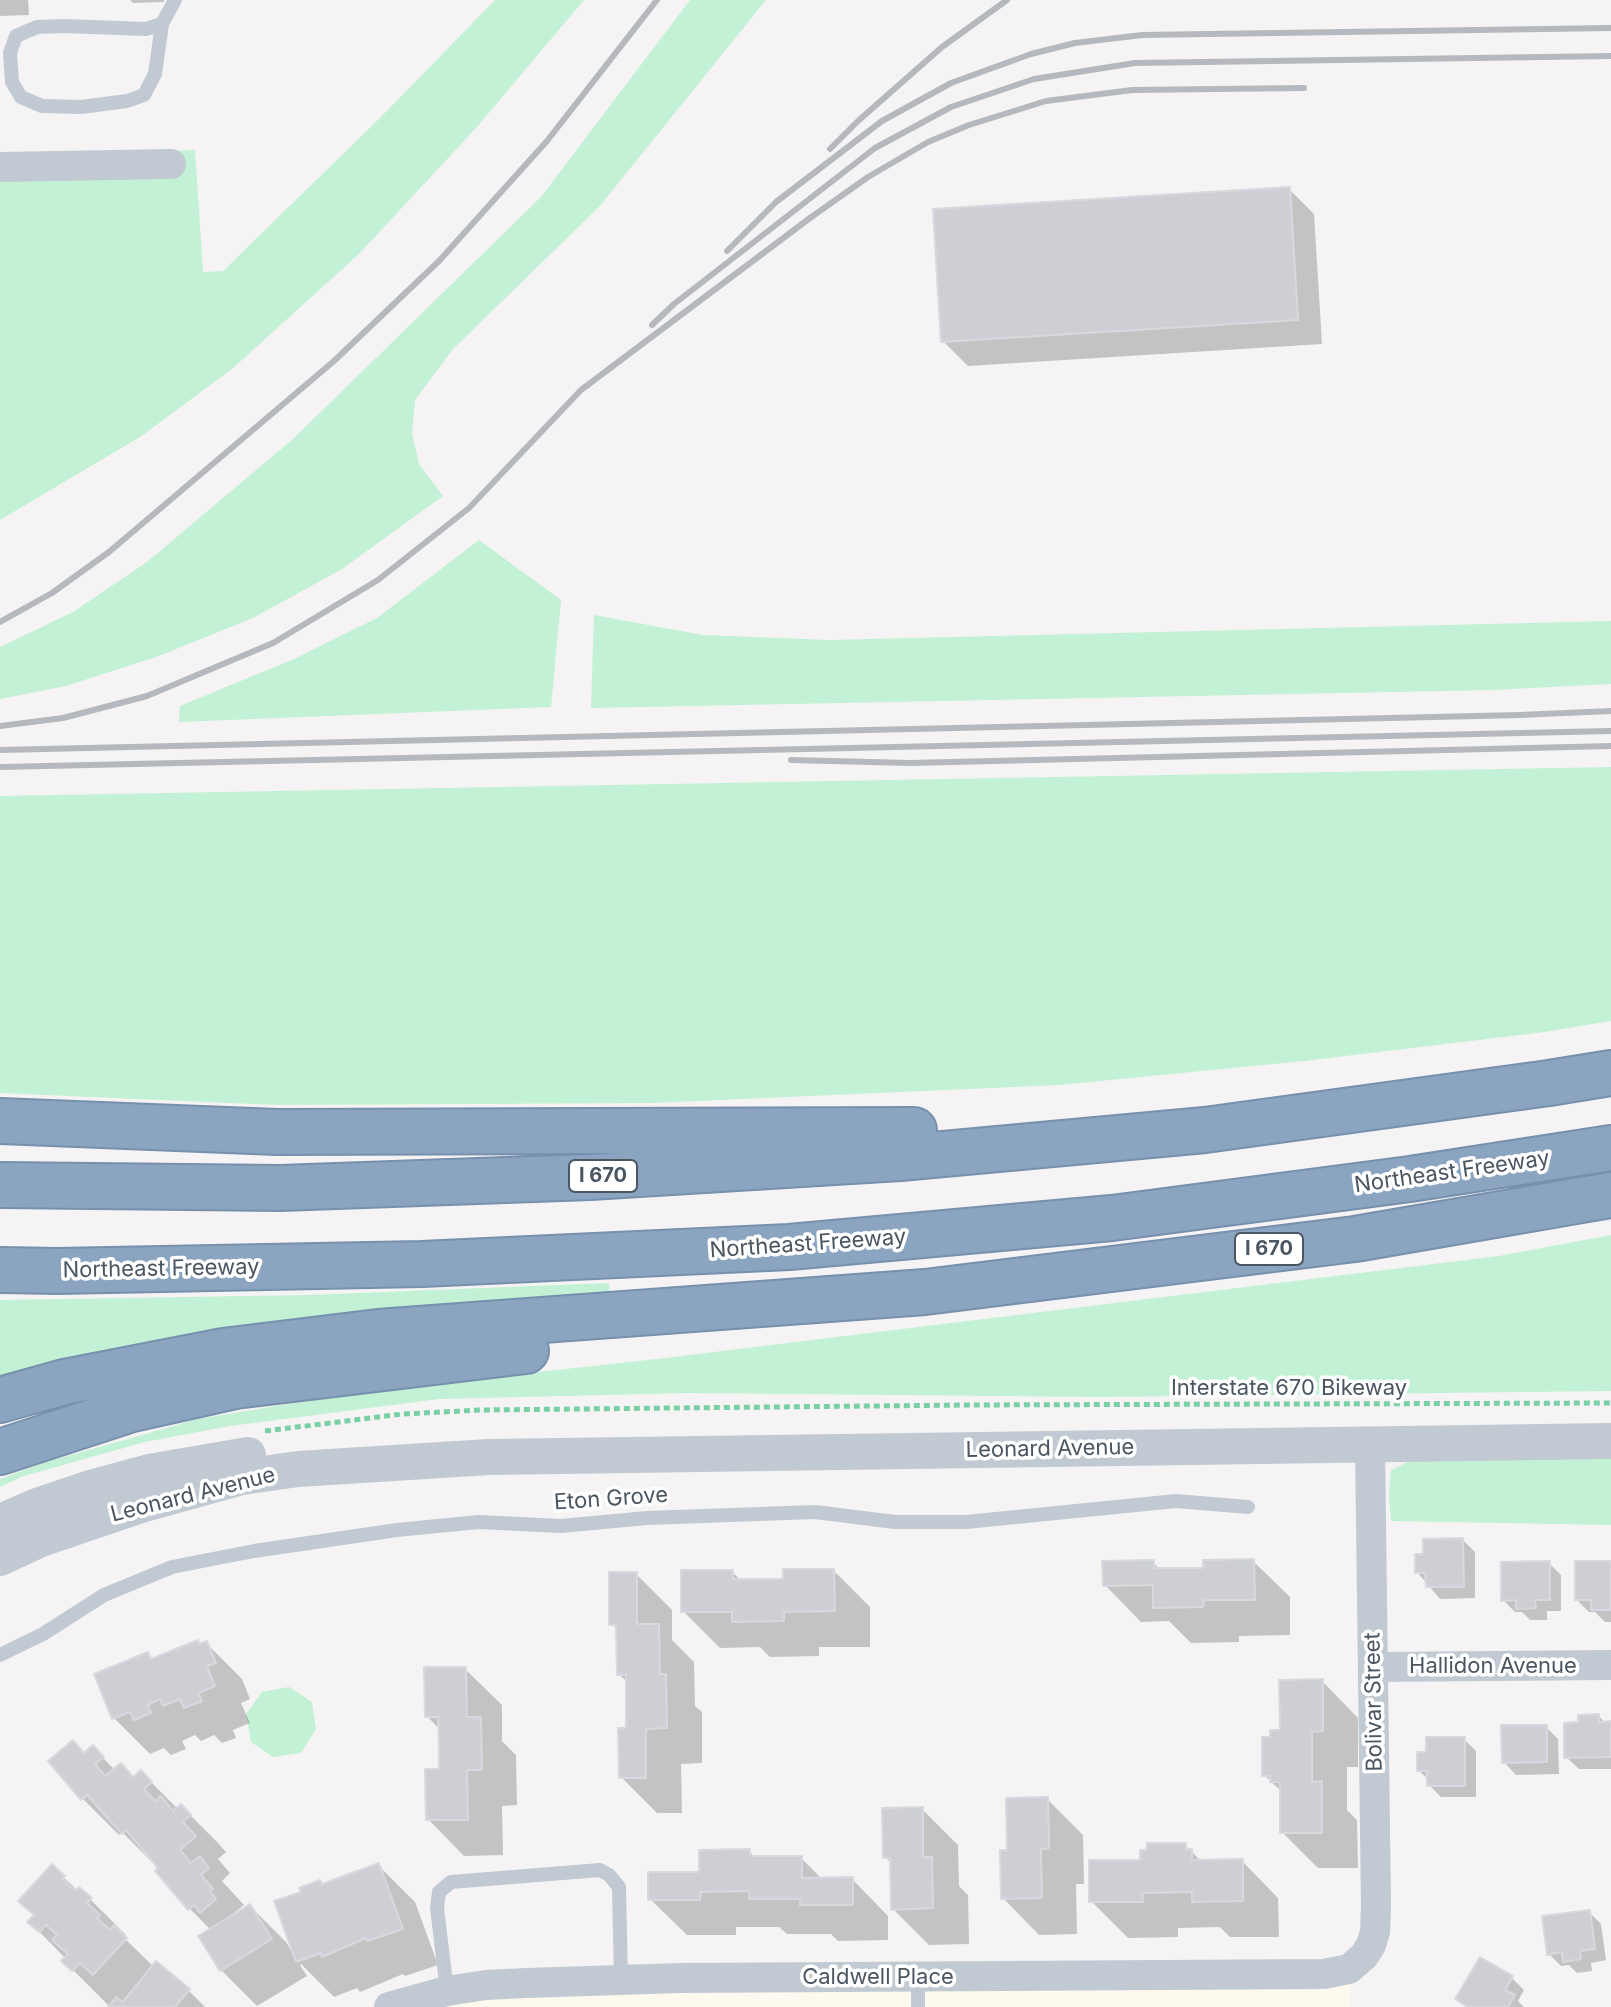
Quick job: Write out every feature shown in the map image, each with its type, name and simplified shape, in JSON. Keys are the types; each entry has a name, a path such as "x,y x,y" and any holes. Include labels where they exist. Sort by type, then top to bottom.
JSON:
{"highway":[{"name":"I 670","path":"0,1185 280,1188 590,1177 900,1158 1205,1130 1611,1073"},
{"path":"0,1121 277,1132 1205,1130"},
{"name":"Northeast Freeway","path":"0,1270 422,1264 789,1247 1112,1218 1410,1179 1611,1148"},
{"name":"I 670","path":"0,1400 64,1382 223,1351 378,1332 925,1292 1355,1239 1611,1195"},
{"path":"0,1452 132,1409 235,1386 743,1327 925,1292"}],"street":[{"path":"0,167 171,164"},
{"name":"Leonard Avenue","path":"0,1558 41,1539 141,1505 242,1477 298,1469 489,1457 1611,1441"},
{"name":"Bolivar Street","path":"1364,1956 1375,1932 1376,1906 1370,1445"},
{"name":"Leonard Avenue","path":"0,1522 90,1488 149,1472 255,1454 362,1448 489,1457"},
{"name":"Hallidon Avenue","path":"1374,1667 1611,1665"},
{"name":"Caldwell Place","path":"389,2007 447,1991 486,1985 680,1978 1324,1974 1349,1969 1364,1956"}],"lane":[{"path":"162,24 146,29 37,27 16,36 10,53 12,82 21,97 42,106 81,107 127,101 144,95 155,74 162,24 175,0"},
{"name":"Eton Grove","path":"0,1655 43,1634 104,1595 172,1567 254,1551 397,1530 478,1522 561,1526 647,1518 815,1512 888,1522 966,1522 1176,1501 1248,1507"},
{"path":"447,1991 437,1908 439,1892 451,1882 600,1870 619,1887 621,1981"},
{"path":"918,1977 918,2007"}],"path":[{"name":"Interstate 670 Bikeway","path":"968,1405 1611,1403"}],"shaded area":[{"path":"1350,1963 1350,2007 391,2007 432,1989"}],"green space":[{"path":"495,0 584,0 476,128 359,254 232,369 140,437 0,520 0,167 3,158 195,150 203,272 223,271 382,116"},
{"path":"690,0 766,0 599,207 453,349 415,400 412,433 419,464 443,496 342,569 253,618 159,656 66,686 0,699 0,647 73,612 147,562 293,439 541,197"},
{"path":"479,540 561,600 551,707 179,722 180,706 294,659 377,618"},
{"path":"594,615 703,635 829,640 1611,621 1611,684 1493,690 591,708"},
{"path":"1611,767 1611,1021 1304,1061 1059,1085 652,1103 276,1105 0,1093 0,796"},
{"path":"1611,1235 1611,1391 1100,1397 688,1393 439,1399 230,1426 145,1442 24,1476 0,1487 0,1479 43,1463 198,1419 373,1390 657,1359 1499,1256"},
{"path":"609,1283 610,1297 208,1333 77,1357 0,1376 0,1300 307,1295"},
{"path":"1611,1457 1611,1525 1391,1521 1391,1470 1414,1459"},
{"path":"289,1687 312,1702 316,1729 301,1753 273,1757 251,1742 246,1714 262,1692"}],"building":[{"path":"1290,187 1298,320 941,342 933,209"},
{"path":"1463,1538 1464,1587 1426,1587 1425,1573 1415,1573 1415,1554 1423,1554 1423,1539"},
{"path":"1254,1559 1255,1600 1204,1600 1203,1607 1153,1608 1153,1585 1103,1586 1102,1561 1154,1560 1154,1568 1203,1568 1203,1560"},
{"path":"1550,1561 1550,1600 1535,1600 1536,1608 1516,1609 1516,1600 1501,1601 1501,1562"},
{"path":"1575,1561 1611,1561 1611,1610 1591,1610 1591,1600 1575,1600"},
{"path":"783,1569 834,1569 835,1611 784,1612 784,1621 732,1622 732,1612 681,1612 681,1570 733,1570 733,1579 783,1579"},
{"path":"609,1572 637,1572 637,1624 659,1624 660,1674 666,1674 667,1728 646,1729 646,1778 619,1778 618,1728 626,1728 626,1675 617,1675 616,1625 609,1625"},
{"path":"198,1640 199,1644 207,1641 216,1663 207,1666 215,1686 198,1693 202,1701 184,1708 180,1699 163,1706 160,1699 148,1705 151,1713 134,1720 130,1712 112,1719 94,1674 148,1652 151,1659"},
{"path":"424,1667 466,1667 467,1717 481,1717 482,1770 467,1770 468,1820 426,1820 425,1769 439,1769 439,1743 438,1717 425,1717"},
{"path":"1323,1679 1323,1731 1312,1732 1312,1782 1322,1781 1322,1833 1280,1833 1280,1782 1270,1782 1270,1776 1262,1776 1262,1737 1270,1737 1270,1730 1280,1730 1279,1680"},
{"path":"1599,1714 1599,1722 1611,1721 1611,1757 1564,1758 1564,1723 1578,1722 1578,1715"},
{"path":"1501,1725 1547,1725 1547,1762 1502,1763"},
{"path":"1426,1737 1465,1737 1465,1786 1427,1786 1427,1771 1417,1771 1417,1752 1426,1752"},
{"path":"73,1740 84,1753 93,1745 104,1757 95,1764 105,1776 121,1763 133,1777 141,1770 152,1782 144,1789 155,1801 161,1796 173,1811 181,1804 191,1815 183,1822 196,1836 180,1850 191,1863 200,1856 209,1868 201,1875 213,1889 210,1891 216,1899 200,1913 194,1905 188,1910 126,1830 122,1834 87,1795 81,1800 48,1761"},
{"path":"1048,1797 1049,1848 1041,1849 1042,1898 1001,1899 1000,1850 1007,1850 1006,1798"},
{"path":"923,1807 923,1857 932,1857 933,1908 891,1910 890,1858 883,1858 882,1808"},
{"path":"1147,1843 1186,1843 1186,1849 1192,1849 1192,1860 1243,1859 1243,1901 1192,1902 1192,1892 1142,1893 1143,1902 1089,1902 1089,1860 1140,1860 1140,1850 1147,1850"},
{"path":"750,1849 750,1856 802,1856 802,1878 853,1877 853,1905 800,1905 800,1899 749,1899 749,1891 701,1892 700,1900 648,1900 648,1872 699,1872 699,1850"},
{"path":"379,1863 403,1929 367,1941 366,1938 322,1957 321,1953 296,1962 274,1901 301,1892 299,1888 320,1880 322,1884"},
{"path":"52,1864 75,1891 79,1887 92,1898 87,1903 100,1915 97,1918 110,1930 114,1925 127,1938 93,1975 80,1963 72,1971 61,1961 68,1954 52,1940 57,1935 46,1925 39,1932 27,1922 34,1915 18,1901"},
{"path":"250,1904 272,1939 220,1971 198,1936"},
{"path":"1590,1910 1595,1949 1580,1951 1581,1959 1563,1962 1562,1952 1547,1955 1542,1916"},
{"path":"1480,1957 1513,1976 1505,1990 1515,1995 1508,2007 1468,2007 1455,1999"},
{"path":"156,1961 190,1989 175,2007 108,2007 116,1997 123,2002"}],"railway":[{"path":"0,622 52,593 109,552 334,361 439,261 547,141 657,0"},
{"path":"830,149 942,47 1007,0"},
{"path":"727,251 776,202 882,121 951,83 1031,54 1075,43 1142,35 1611,28"},
{"path":"652,325 674,304 875,148 951,107 1034,79 1135,63 1611,56"},
{"path":"0,726 63,718 147,696 273,643 378,580 469,508 581,390 810,218 868,177 928,142 969,125 1046,101 1132,90 1304,88"},
{"path":"0,750 1611,711"},
{"path":"0,767 1611,731"},
{"path":"791,760 910,763 1611,746"}]}
